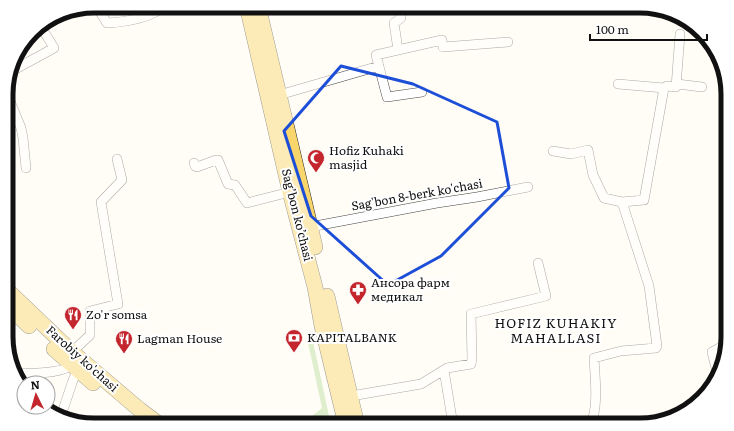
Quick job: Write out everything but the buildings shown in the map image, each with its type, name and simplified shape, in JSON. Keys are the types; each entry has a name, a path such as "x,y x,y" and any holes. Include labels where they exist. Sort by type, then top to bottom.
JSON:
{"main road":[{"name":"Sag’bon ko’chasi","path":"248,13 290,192 315,287 322,326 344,418"},
{"name":"Sag’bon ko’chasi","path":"260,13 356,418"},
{"name":"Farobiy ko'chasi","path":"13,296 75,361"},
{"name":"Farobiy ko'chasi","path":"13,310 75,361 140,410 147,418"}],"street":[{"path":"101,13 107,22 123,22 147,16 153,13"},
{"path":"398,50 394,23 401,18 401,13"},
{"path":"17,68 54,48 44,31"},
{"path":"677,84 680,34"},
{"path":"422,92 387,97 376,55 442,40 443,47 508,42"},
{"path":"279,95 378,66"},
{"path":"618,84 664,88 667,86 676,87 677,84 702,87"},
{"path":"553,151 571,154 588,150 593,175 604,198 622,202 644,200 664,88"},
{"path":"13,109 21,128 26,168"},
{"path":"64,407 72,383 75,361 90,335 90,311 118,304 101,202 122,180 117,159"},
{"path":"194,163 197,167 218,160 228,184 235,185 247,203 290,192"},
{"name":"Sag'bon 8-berk ko'chasi","path":"310,227 528,187"},
{"path":"593,418 596,399 594,358 622,351 656,348 657,346 649,286 622,202"},
{"path":"350,396 421,384 451,366 471,364 471,314 546,296 538,263"},
{"path":"716,366 712,352 720,348"},
{"name":"Farobiy ko'chasi","path":"21,374 58,371 75,361"},
{"path":"444,370 452,418"}],"highlighted area":[{"path":"341,66 413,84 497,122 509,188 441,256 388,285 311,216 284,131"}],"green space":[{"path":"312,337 329,418 310,418 322,408 307,338"}],"place":[{"name":"Hofiz Kuhaki masjid","path":"316,173"},
{"name":"Ансора фарм медикал","path":"358,305"},
{"name":"Zo'r somsa","path":"73,330"},
{"name":"KAPITALBANK","path":"294,353"},
{"name":"Lagman House","path":"124,354"}],"district":[{"name":"HOFIZ KUHAKIY MAHALLASI","path":"556,330"}]}
